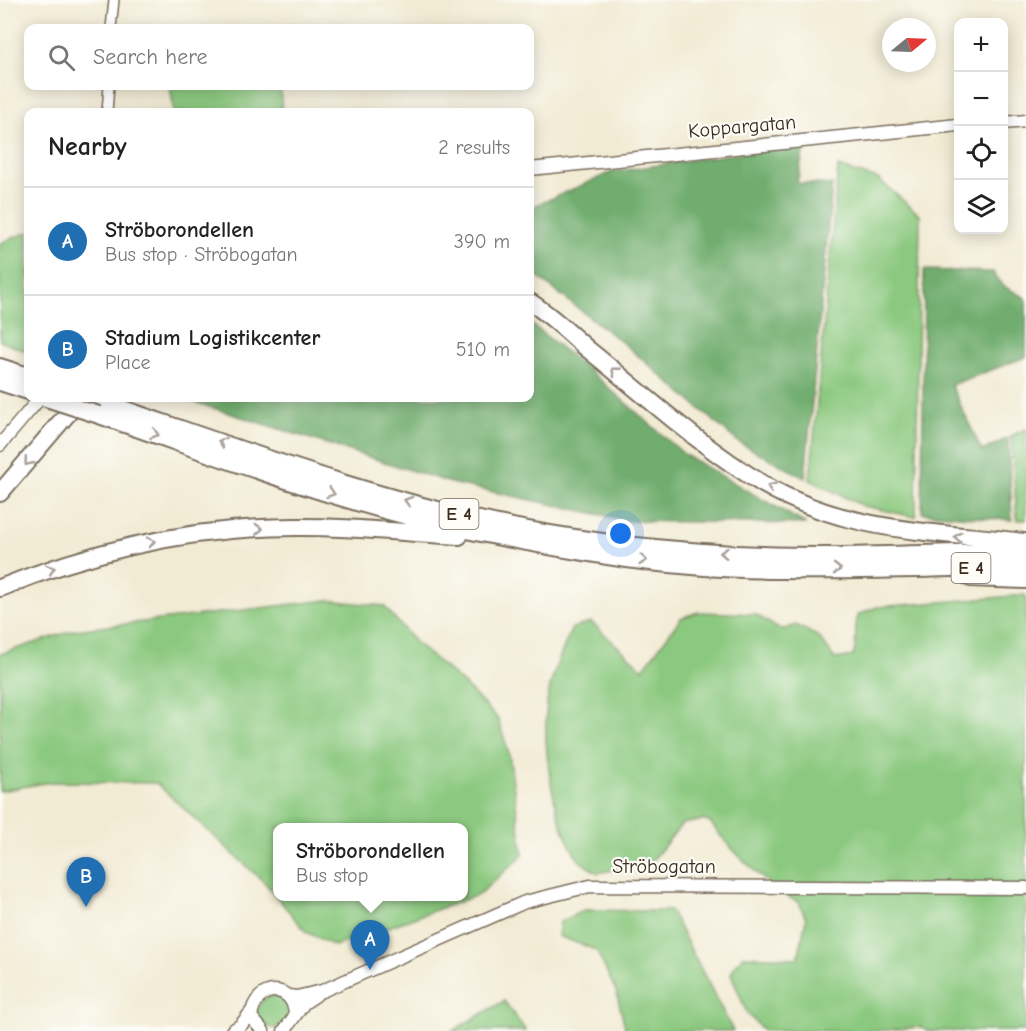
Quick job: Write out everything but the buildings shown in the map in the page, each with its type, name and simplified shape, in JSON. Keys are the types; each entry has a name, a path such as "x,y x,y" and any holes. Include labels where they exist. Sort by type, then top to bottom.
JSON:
{"highway":[{"path":"534,305 716,452 765,485 808,504 859,522 904,531 1026,542"},
{"path":"0,367 19,382"},
{"name":"E 4","path":"67,402 104,409 437,509 545,533 615,543 763,555 1026,551"},
{"path":"0,493 79,402"},
{"name":"E 4","path":"96,402 104,409 351,500 433,522 609,556 674,564 834,569 1026,566"},
{"path":"0,588 102,553 158,541 237,530 302,527 360,529 523,540"},
{"path":"916,569 965,578 1026,580"}],"street":[{"path":"111,24 114,0"},
{"path":"107,108 109,90"},
{"path":"1008,123 1026,122"},
{"name":"Koppargatan","path":"534,169 954,125"},
{"path":"0,444 37,402"},
{"name":"Ströbogatan","path":"284,1031 304,1003 322,991 525,902 590,886 1026,888"},
{"name":"Ströbogatan","path":"252,1011 254,1003 264,992 274,990 297,997 322,991"},
{"path":"288,996 293,1002 295,1016"},
{"path":"252,1011 253,1022 261,1029"},
{"path":"233,1031 252,1011"},
{"path":"233,1031 261,1029"}],"green space":[{"path":"171,90 280,90 282,108 173,108"},
{"path":"805,143 797,183 832,185 805,478 738,442 629,348 534,274 534,206 612,172"},
{"path":"838,167 878,179 920,215 916,517 863,506 810,480"},
{"path":"24,234 24,350 0,341 0,243"},
{"path":"924,270 993,272 1003,286 1026,298 1026,357 951,385 982,451 1008,438 1012,520 922,513"},
{"path":"534,326 584,366 685,455 806,524 630,521 451,483 194,402 534,402"},
{"path":"1026,429 1026,520 1017,520 1011,436"},
{"path":"1026,595 1026,1031 928,1031 920,1027 876,1031 764,1031 747,1013 731,974 743,956 798,958 806,919 799,902 764,879 739,856 711,823 704,820 682,824 651,862 598,873 579,860 570,845 562,826 551,784 546,721 551,684 572,628 591,622 643,669 681,618 698,612 755,614 777,628 785,629 796,625 819,637 835,659 853,656 859,614 877,607"},
{"path":"328,600 384,606 415,642 465,685 498,719 509,754 523,855 478,895 468,899 468,823 273,823 273,892 156,783 50,782 0,791 0,654 75,630"},
{"path":"280,901 461,901 335,946 306,932"},
{"path":"584,910 671,911 733,1031 626,1031 616,991 596,950 558,936 560,922"},
{"path":"273,996 285,1000 289,1012 285,1024 273,1028 261,1024 257,1012 261,1000"},
{"path":"504,1001 526,1031 452,1031"}],"place":[{"name":"Stadium Logistikcenter","path":"86,907"},
{"name":"Ströborondellen","path":"370,970"}]}
